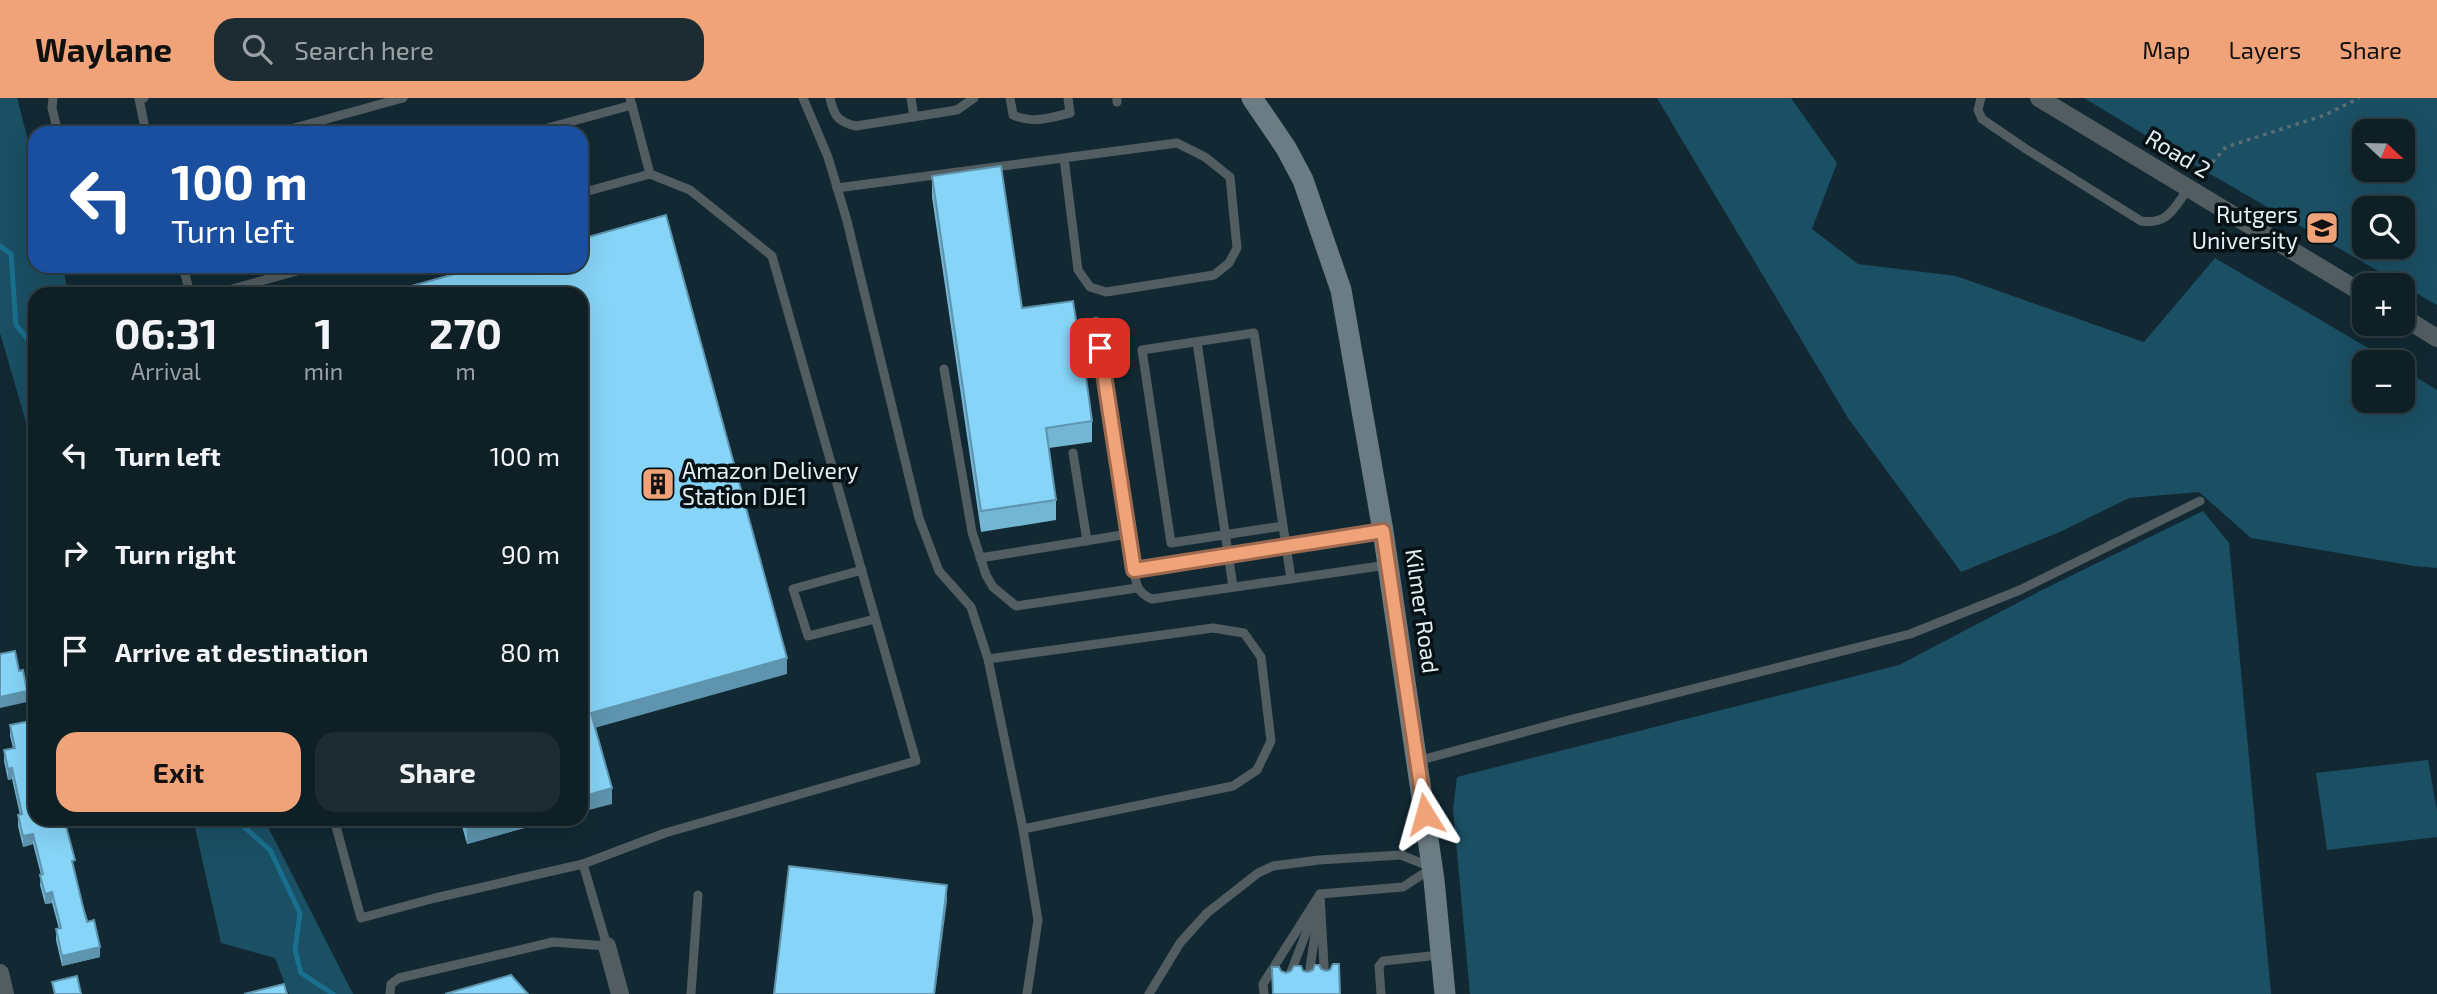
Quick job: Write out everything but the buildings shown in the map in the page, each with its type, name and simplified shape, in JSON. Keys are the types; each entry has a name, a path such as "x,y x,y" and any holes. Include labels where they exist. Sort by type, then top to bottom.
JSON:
{"street":[{"name":"Kilmer Road","path":"1252,98 1286,148 1303,180 1325,239 1344,303 1383,531 1433,867 1445,994"},
{"name":"Road 2","path":"2039,98 2352,288"},
{"path":"2415,324 2437,338"},
{"path":"607,946 620,994"},
{"path":"0,973 5,994"}],"lane":[{"path":"53,98 52,108 56,126"},
{"path":"144,98 139,99 145,126"},
{"path":"301,126 403,98"},
{"path":"803,98 828,157 837,188 882,358 919,518 939,571 971,607 988,659 1023,829 1038,920 1027,994"},
{"path":"830,98 834,114 842,123 856,126 957,110 974,98"},
{"path":"911,98 914,117"},
{"path":"1010,98 1013,115 1024,120 1038,121 1070,113 1068,98"},
{"path":"1981,98 1978,110 1982,119 2141,221 2155,223 2166,218 2188,189"},
{"path":"551,126 631,101 650,174"},
{"path":"837,188 1177,143 1205,157 1230,177 1237,248 1229,263 1214,275 1106,292 1090,287 1078,270 1064,158"},
{"path":"336,826 361,918 583,864 665,833 916,761 772,256 690,190 650,174 588,191"},
{"path":"239,287 290,273"},
{"path":"1096,321 1137,588 1143,595 1152,598 1388,565"},
{"path":"1283,526 1171,543 1142,350 1254,333 1291,579"},
{"path":"1198,342 1233,587"},
{"path":"944,369 972,532 993,587 1016,606 1137,588"},
{"path":"1073,453 1087,541"},
{"path":"1417,761 1910,634 2020,590 2200,501"},
{"path":"1134,570 1383,531"},
{"path":"980,558 1128,534"},
{"path":"862,570 793,589 808,636 875,619"},
{"path":"988,659 1213,628 1244,633 1261,657 1271,741 1257,770 1233,786 1023,829"},
{"path":"1149,994 1180,943 1207,913 1258,873 1273,866 1401,855 1433,867"},
{"path":"390,994 391,984 400,978 553,942 607,946 583,864"},
{"path":"1320,894 1403,887 1433,867"},
{"path":"1320,894 1325,985"},
{"path":"1308,986 1320,894"},
{"path":"1286,987 1320,894"},
{"path":"1262,992 1320,894"},
{"path":"691,994 698,895"},
{"path":"1381,994 1380,962 1442,955"}],"path":[{"path":"2188,189 2226,147 2325,115 2359,98"}],"shaded area":[{"path":"0,98 17,98 28,140 28,273 64,273 67,287 28,287 28,429 0,333"},
{"path":"1657,98 1791,98 1837,163 1812,229 1858,264 1956,276 2144,342 2215,258 2372,350 2352,350 2352,413 2415,413 2415,376 2437,390 2437,568 2251,538 2199,492 2129,498 2062,531 1961,572 1848,418"},
{"name":"Rutgers University","path":"2084,98 2437,98 2437,305 2415,292 2415,273 2382,273 2357,259 2415,259 2415,196 2352,196 2352,256"},
{"path":"2203,511 2229,543 2271,994 1470,994 1453,809 1457,777 1899,665 2040,591"},
{"path":"2428,760 2437,811 2437,837 2327,850 2316,773"},
{"path":"195,826 268,826 353,994 289,994 275,958 221,943"}],"waterway":[{"path":"0,246 11,254 16,325 28,340"},
{"path":"243,826 270,850 300,913 295,950 301,973 333,994"}],"place":[{"name":"Rutgers University","path":"2322,228"},
{"name":"Amazon Delivery Station DJE1","path":"658,484"}],"route":[{"path":"1100,348 1134,570 1383,531 1425,814"}]}
